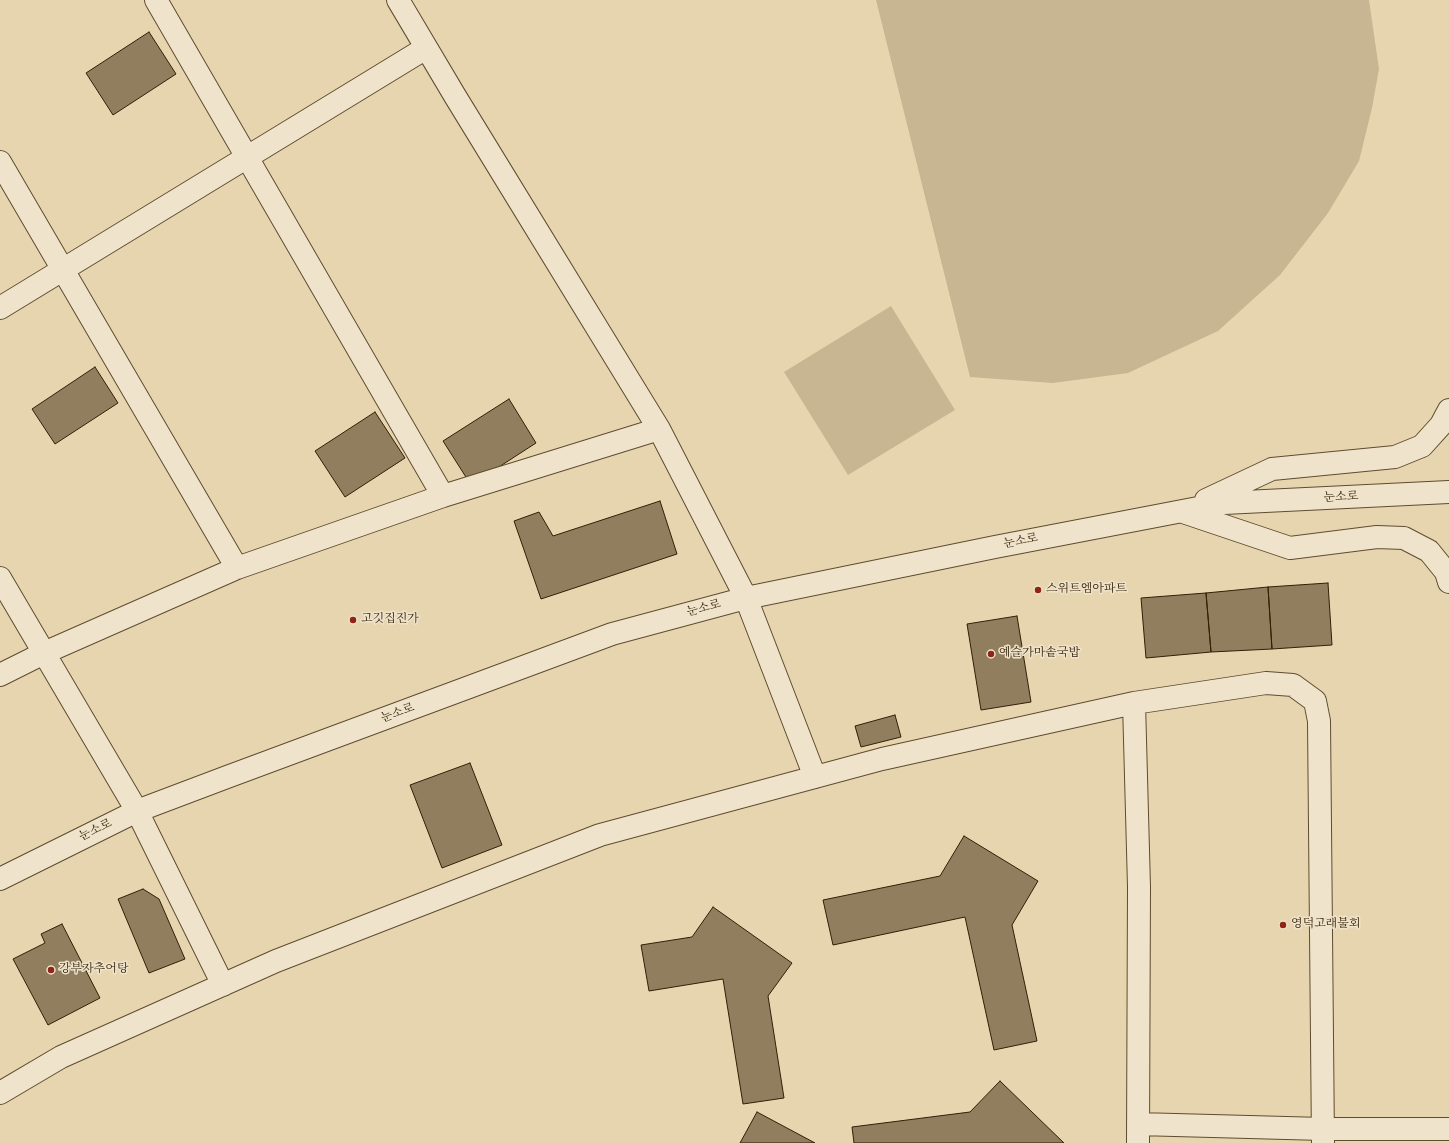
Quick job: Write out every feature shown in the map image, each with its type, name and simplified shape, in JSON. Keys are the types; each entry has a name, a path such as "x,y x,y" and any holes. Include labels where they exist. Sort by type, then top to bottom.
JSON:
{"street":[{"path":"156,0 443,496"},
{"path":"398,0 659,429 746,598 815,776"},
{"path":"0,308 426,48"},
{"path":"0,162 237,568"},
{"path":"1182,511 1272,469 1395,457 1422,446 1441,425 1449,410"},
{"path":"0,675 44,653 237,568 443,496 659,429"},
{"name":"눈소로","path":"0,879 137,811 612,634 746,598 995,547 1224,503 1449,492"},
{"path":"1182,511 1290,548 1377,537 1404,538 1429,551 1446,572 1449,582"},
{"path":"0,578 137,811 223,985"},
{"path":"0,1092 61,1057 276,961 600,835 882,759 1134,703 1266,683 1293,685 1315,701 1319,721 1323,1136"},
{"path":"1134,703 1139,887 1138,1133 1323,1136 1449,1129"}],"shaded area":[{"path":"876,0 1369,0 1379,69 1372,108 1359,161 1328,213 1280,275 1218,331 1128,373 1053,383 970,377"},
{"path":"891,306 955,410 848,475 784,372"}],"building":[{"path":"149,32 176,74 113,115 86,73"},
{"path":"95,367 118,403 55,444 32,409"},
{"path":"509,399 536,443 471,485 443,441"},
{"path":"375,412 405,458 345,497 315,451"},
{"path":"660,501 677,554 541,599 514,521 539,512 553,536"},
{"path":"1328,583 1332,645 1272,649 1268,587"},
{"path":"1268,587 1272,649 1211,652 1206,593"},
{"path":"1206,593 1211,652 1146,658 1141,598"},
{"path":"1017,616 1031,702 981,710 967,624"},
{"path":"895,715 901,737 861,747 855,726"},
{"path":"470,763 502,845 442,868 410,785"},
{"path":"964,836 1038,881 1012,925 1037,1041 994,1050 965,917 833,945 823,900 940,876"},
{"path":"143,889 159,899 185,959 149,973 118,899"},
{"path":"713,907 792,963 768,996 784,1098 743,1104 723,979 649,991 641,945 692,937"},
{"path":"62,924 100,998 48,1025 13,959 45,943 41,934"},
{"path":"1000,1081 1064,1143 854,1143 852,1127 970,1112"},
{"path":"757,1112 815,1143 740,1143"}],"place":[{"name":"스위트엠아파트","path":"1038,590"},
{"name":"고깃집진가","path":"353,620"},
{"name":"예슬가마솥국밥","path":"991,654"},
{"name":"영덕고래불회","path":"1283,925"},
{"name":"강부자추어탕","path":"51,970"}]}
